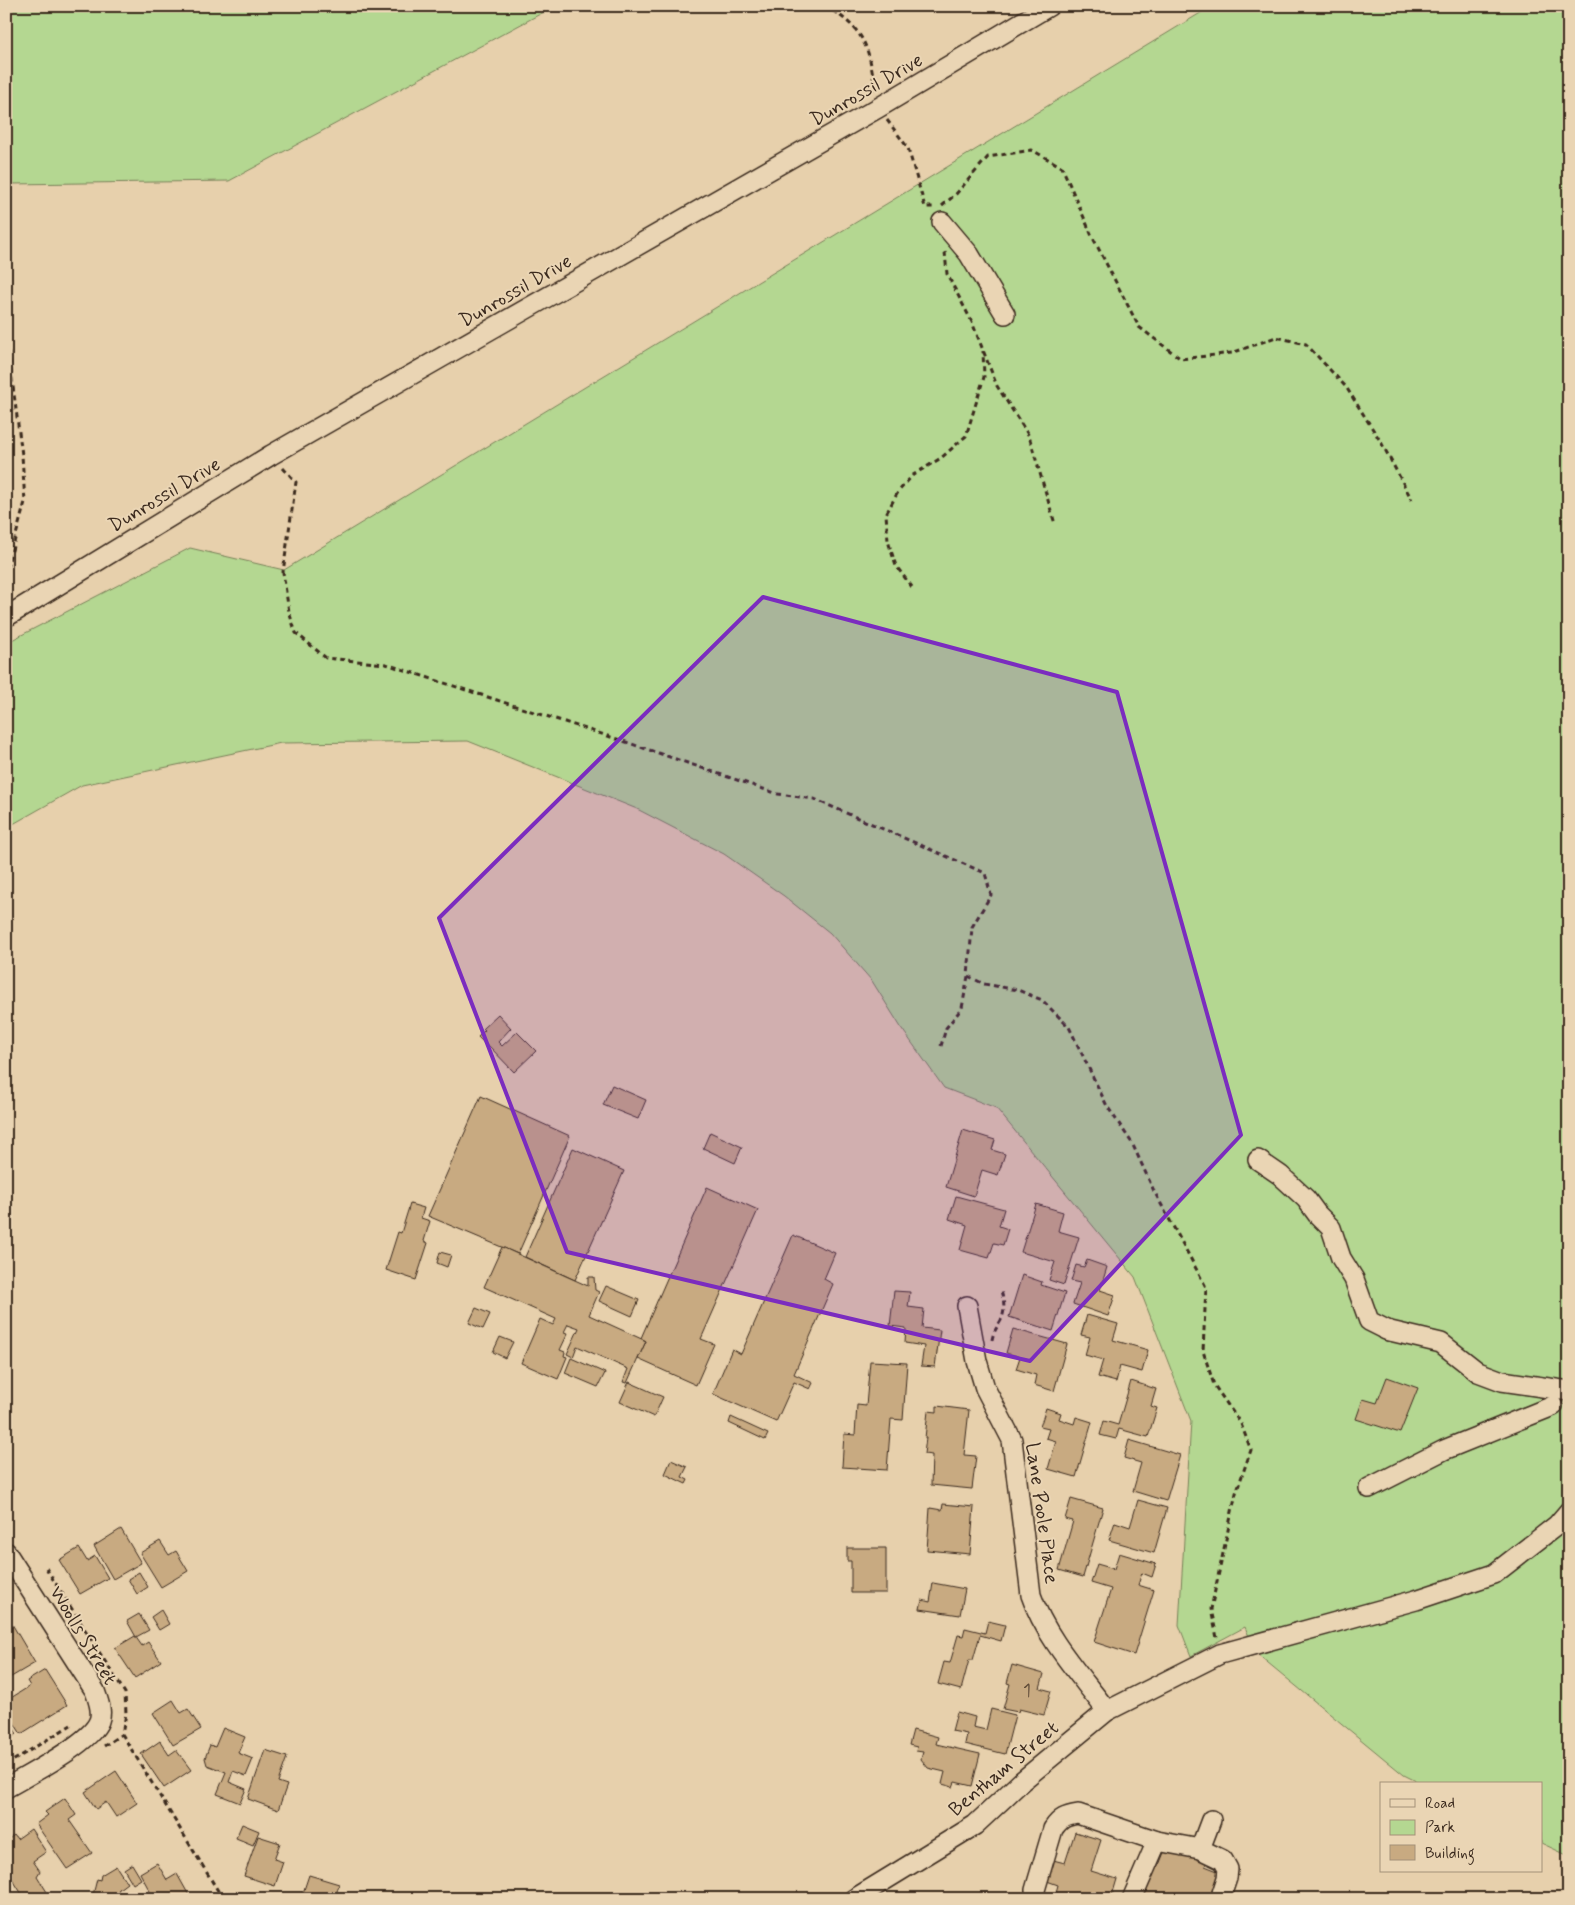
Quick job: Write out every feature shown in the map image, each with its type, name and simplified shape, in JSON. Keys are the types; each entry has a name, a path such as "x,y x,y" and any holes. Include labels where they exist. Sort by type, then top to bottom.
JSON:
{"street":[{"name":"Dunrossil Drive","path":"6,617 271,455 878,108 1049,6"},
{"path":"941,214 1005,314"},
{"path":"1258,1160 1306,1199 1331,1228 1341,1258 1354,1279 1369,1321 1387,1330 1441,1343 1478,1372 1502,1381 1569,1391"},
{"name":"Lane Poole Place","path":"967,1306 977,1361 983,1381 1012,1440 1031,1595 1036,1610 1044,1626 1107,1711"},
{"path":"1369,1488 1444,1450 1553,1406"},
{"name":"Bentham Street","path":"854,1899 975,1825 1022,1781 1107,1711 1220,1654 1416,1600 1494,1574 1557,1525 1569,1511"},
{"name":"Woolls Street","path":"6,1552 95,1691 100,1707 99,1721 85,1739 6,1788"},
{"path":"1036,1899 1035,1890 1054,1829 1058,1822 1066,1816 1078,1814 1157,1841 1200,1849 1223,1860 1228,1869 1222,1893"},
{"path":"1200,1849 1211,1820"},
{"path":"1132,1899 1157,1841"}],"path":[{"path":"825,6 844,17 861,34 872,66 878,108 908,148 925,207 941,214"},
{"path":"1054,524 1029,436 997,386 972,322 947,274 941,214 988,157 1032,150 1062,167 1092,236 1139,327 1181,359 1232,353 1276,337 1306,344 1346,387 1381,442 1412,500"},
{"path":"6,333 22,456 25,502 6,572"},
{"path":"912,587 896,566 888,541 886,514 898,492 913,474 941,458 966,436 984,377 982,347"},
{"path":"271,455 296,482 283,572 289,612 296,633 326,658 386,664 620,740 778,794 814,799 985,874 992,895 972,927 968,976 962,1008 946,1028 941,1046"},
{"path":"968,976 984,984 1018,990 1042,1000 1069,1027 1107,1106 1132,1143 1154,1192 1206,1287 1204,1351 1214,1385 1240,1424 1251,1450 1236,1493 1211,1609 1220,1654"},
{"path":"46,1568 124,1693 126,1714 122,1734 223,1899"},
{"path":"6,1765 72,1724"},
{"path":"246,1899 260,1895 274,1896 282,1899"}],"highlighted area":[{"path":"763,597 1117,692 1241,1135 1030,1361 567,1252 439,918"}],"green space":[{"path":"8,6 555,6 229,181 11,184"},
{"path":"1212,6 1569,6 1569,1856 1542,1843 1542,1782 1418,1782 1404,1775 1256,1653 1245,1627 1191,1656 1179,1625 1191,1421 1135,1277 996,1108 944,1088 902,1029 872,981 830,933 784,896 724,854 637,809 468,741 281,743 82,785 6,828 6,643 190,548 284,570"}],"building":[{"path":"498,1014 511,1028 498,1042 502,1046 517,1032 536,1051 514,1072 478,1037 485,1030 483,1028"},
{"path":"612,1085 646,1100 638,1119 603,1105"},
{"path":"481,1096 570,1136 518,1254 428,1216"},
{"path":"963,1130 995,1140 992,1150 1005,1154 998,1175 982,1170 974,1196 946,1187"},
{"path":"710,1132 742,1147 735,1163 703,1148"},
{"path":"573,1148 624,1171 575,1280 525,1257"},
{"path":"707,1187 758,1210 701,1339 714,1344 696,1385 638,1359 646,1341 641,1338"},
{"path":"956,1196 1004,1209 999,1226 1008,1229 1003,1245 994,1243 989,1258 960,1250 967,1225 949,1219"},
{"path":"410,1204 424,1208 421,1218 430,1221 424,1241 428,1243 416,1280 386,1270 398,1232 401,1233"},
{"path":"1036,1204 1063,1212 1058,1231 1079,1237 1064,1285 1049,1280 1055,1262 1021,1252"},
{"path":"793,1235 835,1253 824,1279 833,1284 794,1374 813,1383 810,1389 794,1382 776,1422 713,1394 732,1349 741,1354"},
{"path":"502,1247 588,1286 588,1277 594,1277 595,1290 599,1292 589,1315 646,1341 627,1383 623,1382 628,1369 577,1346 573,1357 567,1354 579,1328 568,1324 564,1332 568,1333 560,1350 565,1352 564,1356 567,1357 558,1379 521,1363 540,1319 553,1325 556,1319 484,1287"},
{"path":"440,1252 451,1255 447,1267 437,1263"},
{"path":"1087,1260 1107,1267 1100,1290 1115,1295 1108,1316 1073,1304 1080,1283 1071,1281 1076,1265 1084,1267"},
{"path":"1022,1275 1042,1282 1041,1285 1065,1293 1053,1331 1009,1317"},
{"path":"606,1286 639,1300 632,1316 599,1301"},
{"path":"894,1291 910,1292 908,1307 924,1309 922,1328 940,1330 935,1367 921,1366 924,1346 905,1343 906,1328 890,1326"},
{"path":"476,1308 490,1314 483,1329 469,1323"},
{"path":"1087,1315 1118,1324 1113,1340 1148,1350 1142,1372 1120,1366 1116,1382 1098,1377 1103,1360 1085,1355 1090,1337 1081,1335"},
{"path":"1013,1329 1067,1344 1054,1391 1034,1385 1036,1375 1016,1369 1020,1357 1006,1353"},
{"path":"500,1337 513,1342 505,1358 493,1352"},
{"path":"571,1358 605,1373 598,1387 565,1373"},
{"path":"870,1361 907,1363 903,1420 891,1419 887,1470 842,1467 844,1434 855,1435 857,1405 866,1406"},
{"path":"1387,1377 1418,1388 1400,1433 1356,1419 1363,1399 1377,1403"},
{"path":"1131,1381 1156,1389 1151,1406 1157,1408 1148,1437 1119,1429 1116,1439 1100,1435 1104,1421 1118,1425"},
{"path":"629,1382 663,1397 654,1417 620,1402"},
{"path":"937,1406 969,1410 964,1455 976,1456 972,1489 931,1485 932,1455 924,1454 925,1438 928,1411 937,1412"},
{"path":"1046,1408 1061,1413 1059,1419 1074,1424 1076,1417 1092,1422 1076,1477 1048,1469 1056,1441 1046,1438 1049,1429 1040,1427"},
{"path":"731,1417 768,1434 765,1440 729,1423"},
{"path":"1129,1440 1180,1455 1166,1501 1133,1491 1141,1463 1124,1458"},
{"path":"671,1460 687,1467 682,1477 688,1480 686,1484 665,1474"},
{"path":"1071,1499 1103,1508 1083,1577 1059,1570 1073,1521 1065,1519"},
{"path":"1138,1500 1167,1508 1154,1553 1109,1540 1115,1522 1130,1527"},
{"path":"943,1504 974,1507 970,1554 927,1550 930,1508 942,1510"},
{"path":"121,1529 141,1563 113,1579 94,1546"},
{"path":"160,1541 169,1555 176,1551 188,1571 161,1587 140,1553"},
{"path":"79,1548 87,1561 95,1556 108,1578 80,1594 59,1560"},
{"path":"847,1548 886,1548 886,1593 851,1593 851,1561 847,1561"},
{"path":"1119,1553 1156,1564 1152,1577 1142,1573 1138,1585 1154,1590 1134,1655 1094,1642 1111,1589 1091,1583 1097,1564 1114,1569"},
{"path":"139,1572 148,1587 137,1594 128,1579"},
{"path":"933,1583 965,1589 960,1615 920,1609 922,1600 930,1602"},
{"path":"161,1610 169,1624 159,1630 151,1617"},
{"path":"139,1614 149,1630 136,1637 127,1621"},
{"path":"988,1621 1005,1625 1001,1641 980,1635 973,1660 969,1660 961,1690 938,1684 944,1662 950,1663 958,1635 963,1636 965,1628 985,1633"},
{"path":"12,1624 35,1663 6,1680 6,1628"},
{"path":"135,1636 142,1646 148,1642 161,1661 135,1678 115,1648"},
{"path":"1012,1665 1044,1674 1040,1688 1051,1691 1044,1715 1019,1709 1018,1712 1003,1709 1010,1684 1007,1683"},
{"path":"45,1670 67,1705 21,1734 6,1710 6,1701 30,1686 27,1681"},
{"path":"173,1700 181,1713 188,1709 201,1729 173,1745 153,1713"},
{"path":"991,1709 1015,1715 1005,1754 965,1744 967,1734 952,1731 957,1712 975,1717 973,1727 986,1730"},
{"path":"6,1716 17,1734 6,1741"},
{"path":"223,1728 245,1737 238,1753 253,1759 246,1776 233,1771 229,1782 246,1789 240,1803 217,1794 226,1772 207,1765 205,1758 210,1745 215,1747"},
{"path":"913,1730 938,1737 936,1744 980,1754 972,1786 955,1782 953,1787 942,1784 945,1772 928,1768 921,1759 923,1752 916,1751 917,1747 909,1745"},
{"path":"160,1741 169,1755 176,1750 191,1770 164,1788 141,1754"},
{"path":"265,1750 287,1757 278,1782 287,1785 278,1810 248,1799"},
{"path":"116,1771 137,1803 116,1817 106,1802 96,1809 85,1792"},
{"path":"65,1798 76,1815 69,1820 92,1853 67,1869 36,1824 48,1815 45,1812"},
{"path":"242,1824 259,1831 253,1845 236,1838"},
{"path":"31,1829 46,1852 33,1861 40,1871 37,1876 47,1892 37,1899 25,1899 6,1869 6,1836 9,1839 14,1835 17,1839"},
{"path":"1075,1832 1101,1840 1091,1871 1117,1879 1111,1899 1100,1899 1084,1894 1083,1899 1065,1899 1055,1896 1058,1885 1047,1881 1053,1860 1065,1863"},
{"path":"258,1836 280,1843 274,1859 283,1862 275,1886 244,1876"},
{"path":"1165,1850 1181,1856 1183,1851 1207,1862 1205,1866 1225,1874 1225,1899 1141,1899 1156,1864 1159,1865"},
{"path":"157,1863 167,1880 177,1874 191,1899 154,1899 140,1873"},
{"path":"132,1864 141,1879 133,1884 124,1869"},
{"path":"116,1866 127,1883 119,1889 116,1899 92,1899 97,1879 100,1880 101,1875"},
{"path":"309,1875 339,1884 335,1899 311,1899 302,1896"}]}
